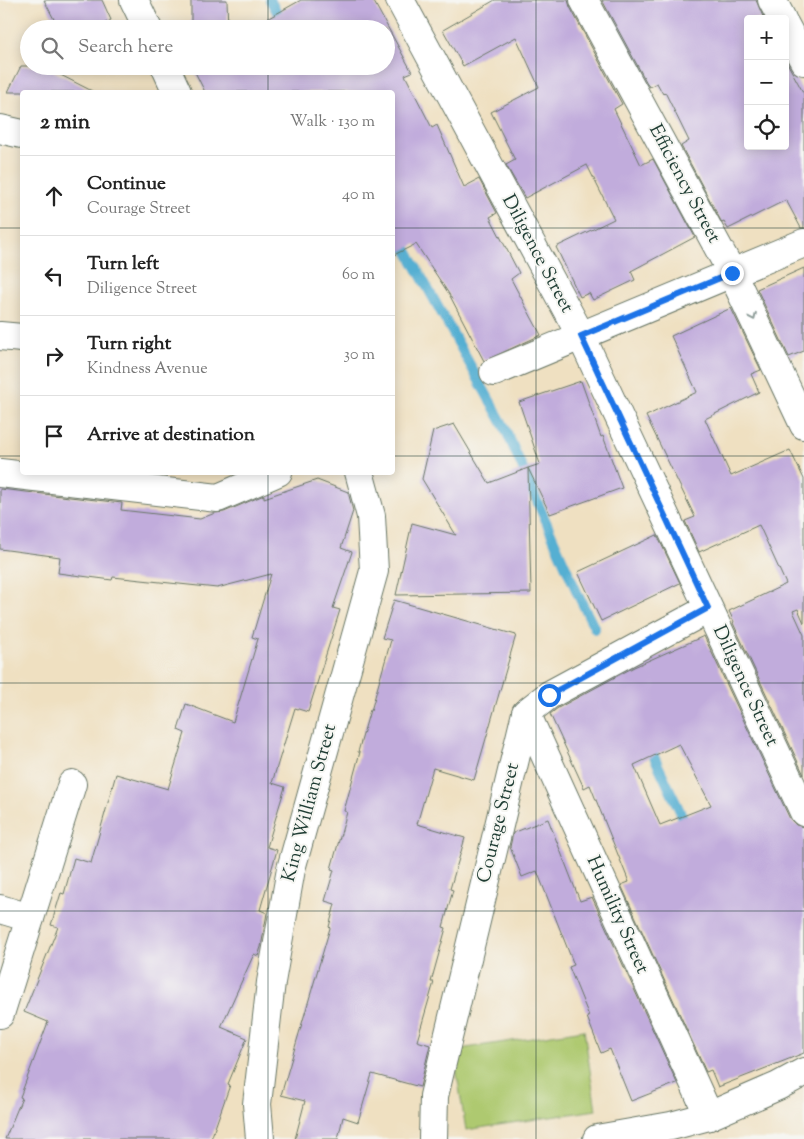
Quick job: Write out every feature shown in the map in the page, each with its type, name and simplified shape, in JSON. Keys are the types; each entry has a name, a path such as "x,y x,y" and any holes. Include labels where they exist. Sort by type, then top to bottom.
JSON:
{"street":[{"path":"134,0 144,20"},
{"name":"Diligence Street","path":"400,0 581,336 804,812"},
{"name":"Efficiency Street","path":"584,0 732,273 804,424"},
{"path":"772,0 780,15"},
{"path":"789,33 804,61"},
{"path":"169,75 176,90"},
{"path":"0,129 20,134"},
{"path":"494,372 804,243"},
{"path":"0,336 20,338"},
{"path":"0,473 218,498 271,475"},
{"name":"King William Street","path":"260,1139 257,1104 271,982 291,869 374,571 371,516 359,475"},
{"path":"526,713 549,695 708,608"},
{"name":"Humility Street","path":"526,713 708,1116"},
{"name":"Courage Street","path":"433,1139 434,1096 526,713"},
{"path":"0,1014 72,784"},
{"path":"0,909 30,918"},
{"path":"597,1139 672,1126 708,1116 778,1086 804,1072"}],"green space":[{"path":"584,1030 596,1110 466,1130 453,1050"}],"building":[{"path":"44,0 102,0 111,20 54,20"},
{"path":"191,0 227,0 228,20 191,20"},
{"path":"301,0 373,0 384,20 265,20"},
{"path":"495,0 568,0 622,104 614,109 641,165 653,159 695,237 631,271 635,280 593,300 589,293 580,297 556,247 614,219 587,165 525,198 506,165 515,160 491,112 539,87 516,37 463,66 443,30"},
{"path":"602,0 756,0 762,15 744,15 744,150 789,150 789,66 804,94 804,228 801,228 786,200 728,229 724,222 722,223 681,146 689,141 665,92 663,94 657,83 649,87"},
{"path":"395,41 412,72 405,75 432,128 437,125 464,187 479,179 497,213 490,217 519,273 511,279 541,335 484,361 449,294 416,244 395,254 395,90 204,90 196,75 395,75"},
{"path":"20,68 20,75 61,75 90,90 20,90 20,92 8,92"},
{"path":"804,268 804,351 789,357 757,289"},
{"path":"731,308 761,370 751,374 759,392 705,419 731,476 790,450 804,479 804,623 798,609 793,611 804,635 804,775 729,611 786,584 759,525 699,552 685,521 695,517 646,416 697,392 671,336"},
{"path":"581,381 622,488 550,514 528,468 540,464 519,402"},
{"path":"454,424 489,483 528,468 531,593 396,595 412,523 456,535 422,479 433,431"},
{"path":"317,480 348,492 353,511 341,548 352,552 333,608 340,610 308,712 295,708 272,783 285,787 267,847 277,850 260,910 267,913 261,947 258,956 254,954 221,1027 247,1038 228,1084 230,1085 211,1139 5,1139 22,1098 20,1097 48,1022 24,1012 58,927 51,925 61,893 64,894 74,858 91,863 116,774 168,789 185,733 178,730 186,704 233,722 258,639 252,637 271,574 217,588 113,577 112,580 58,573 60,557 0,549 0,489 122,503 121,510 200,519 215,513 224,512 264,495 264,498"},
{"path":"657,535 680,583 601,621 578,572"},
{"path":"394,600 516,635 474,780 433,768 417,824 465,838 450,889 453,890 443,927 446,928 431,982 434,982 417,1041 430,1045 420,1087 372,1074 358,1122 343,1117 338,1139 295,1139 305,1101 281,1095 330,928 335,904 325,901 334,870 331,869 347,812 344,811 360,752 358,752 391,640 382,638"},
{"path":"704,636 790,819 796,825 804,827 804,1053 718,1087 711,1070 706,1072 621,885 629,882 590,785 584,788 550,714 634,667","holes":["679,744 711,805 660,825 634,765"]},
{"path":"548,819 580,901 592,897 677,1083 631,1101 610,1049 601,1053 587,1017 589,1016 569,967 574,965 537,871 522,877 510,847 513,833"}],"waterway":[{"path":"270,0 282,20"},
{"path":"400,238 504,426 595,629"},
{"path":"648,744 688,828"}],"route":[{"path":"549,695 708,608 581,336 732,273"}]}
